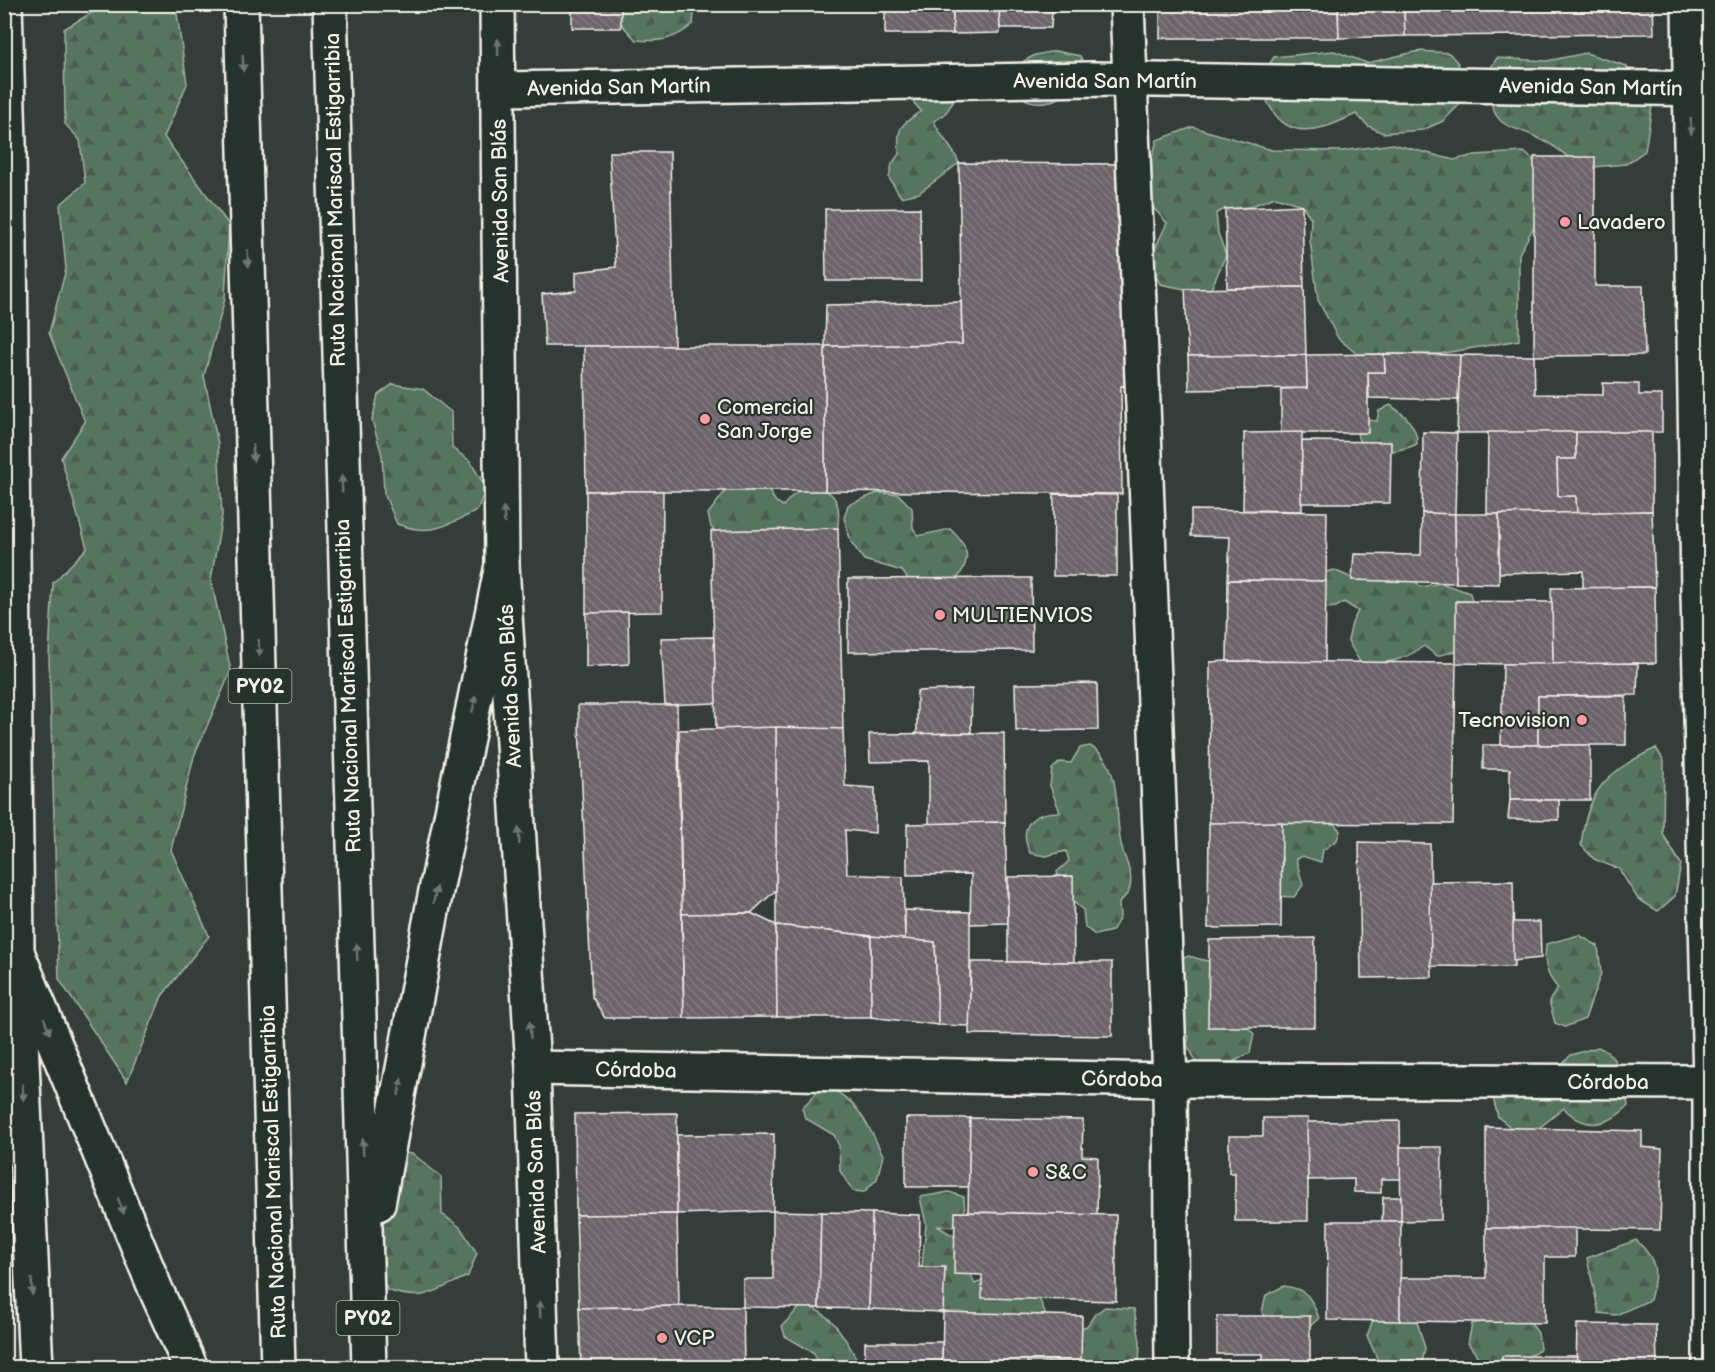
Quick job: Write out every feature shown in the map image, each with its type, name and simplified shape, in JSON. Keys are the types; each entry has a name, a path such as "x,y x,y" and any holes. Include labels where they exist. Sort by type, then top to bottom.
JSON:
{"main road":[{"path":"4,4 17,952 36,1368"},
{"name":"Ruta Nacional Mariscal Estigarribia","path":"241,4 278,1368"},
{"name":"Ruta Nacional Mariscal Estigarribia","path":"330,4 340,437 369,1368"},
{"name":"Avenida San Blás","path":"497,4 502,565 533,1068 542,1368"},
{"path":"1127,4 1128,80 1170,1080 1172,1368"},
{"path":"1689,4 1700,88 1710,1082 1710,1368"},
{"name":"Avenida San Martín","path":"499,89 1128,80 1700,88"},
{"path":"367,1268 433,906 502,565"},
{"path":"17,952 156,1290 191,1368"},
{"name":"Córdoba","path":"533,1068 1170,1080 1710,1082"}],"green space":[{"path":"105,5 167,5 177,14 187,84 164,137 229,225 225,299 204,376 218,444 222,515 211,580 231,671 194,756 171,850 209,936 162,996 127,1082 59,979 49,656 53,583 87,548 61,458 85,422 49,333 66,269 60,205 85,183 80,140 65,124 64,29"},
{"path":"614,5 695,5 693,24 680,34 667,39 636,40 612,14"},
{"path":"1055,51 1080,56 1092,79 1064,96 1045,102 1025,99 1016,93 1013,67 1035,55"},
{"path":"1334,51 1367,63 1419,51 1449,53 1458,63 1465,99 1443,121 1423,130 1383,133 1368,126 1356,114 1320,128 1305,130 1282,122 1270,107 1264,90 1264,73 1274,57"},
{"path":"1586,53 1626,66 1652,106 1645,151 1626,164 1582,168 1552,145 1503,123 1493,109 1485,76 1497,58 1547,61"},
{"path":"929,65 955,69 961,91 944,115 934,121 959,163 919,193 901,197 889,178 892,164 899,154 899,132 904,124 921,111 914,103 909,89 921,68"},
{"path":"1193,127 1272,150 1342,151 1393,144 1454,160 1475,155 1524,152 1549,174 1543,210 1519,254 1519,340 1439,354 1357,354 1338,338 1318,300 1310,240 1311,218 1302,205 1275,197 1249,207 1225,209 1216,213 1218,233 1226,255 1211,289 1185,289 1160,284 1149,261 1167,223 1149,203 1145,183 1157,140"},
{"path":"393,384 423,389 451,412 452,448 470,461 486,488 477,511 438,528 409,528 397,524 384,493 382,455 372,420 378,395"},
{"path":"1390,405 1413,426 1417,444 1377,454 1366,454 1358,438 1356,426 1368,420 1377,421 1379,411"},
{"path":"765,485 776,502 783,506 792,496 808,485 825,490 831,494 838,505 837,531 729,545 711,527 708,514 727,489"},
{"path":"877,493 898,494 912,508 913,528 918,536 950,529 957,536 965,549 966,562 953,584 915,588 902,571 864,560 851,542 844,518 848,505"},
{"path":"1334,570 1356,580 1408,574 1421,587 1441,583 1470,593 1475,613 1470,647 1437,656 1424,646 1394,661 1360,662 1348,641 1352,623 1358,611 1344,602 1336,607 1326,608 1321,602 1315,575"},
{"path":"1090,746 1101,754 1113,778 1119,835 1131,877 1129,890 1119,903 1120,917 1112,931 1095,935 1085,927 1083,910 1066,894 1061,884 1057,872 1069,861 1066,851 1046,856 1030,853 1025,835 1030,822 1035,818 1042,814 1060,812 1050,786 1052,769 1060,762 1071,763 1080,748"},
{"path":"1656,748 1664,761 1663,834 1681,864 1675,896 1658,911 1638,899 1619,869 1594,859 1581,845 1588,810 1602,784 1624,765"},
{"path":"1326,813 1340,831 1337,840 1323,850 1321,862 1302,856 1296,859 1303,885 1294,897 1276,896 1283,862 1272,822"},
{"path":"1579,935 1598,946 1601,973 1585,1019 1565,1027 1555,1023 1549,1001 1558,988 1550,978 1546,967 1546,944"},
{"path":"1188,956 1219,964 1239,1018 1254,1034 1250,1053 1225,1066 1199,1066 1187,1045 1189,1036 1181,1035 1160,971"},
{"path":"1598,1047 1612,1056 1620,1071 1628,1106 1620,1113 1596,1124 1580,1120 1564,1108 1539,1128 1514,1130 1498,1117 1492,1094 1551,1074 1571,1055"},
{"path":"822,1087 834,1090 852,1104 860,1113 883,1155 877,1179 864,1192 853,1191 840,1171 839,1146 834,1135 805,1118 802,1108"},
{"path":"382,1150 413,1154 441,1177 442,1214 460,1227 477,1253 468,1276 429,1294 400,1294 387,1290 374,1258"},
{"path":"949,1192 964,1197 965,1218 961,1227 937,1226 954,1236 975,1284 982,1281 1037,1293 1045,1313 1043,1323 958,1317 938,1312 922,1267 926,1224 920,1197"},
{"path":"1636,1240 1649,1254 1654,1267 1655,1274 1650,1300 1616,1315 1599,1313 1587,1258"},
{"path":"1284,1286 1303,1292 1313,1305 1319,1318 1306,1330 1272,1328 1262,1312 1266,1295"},
{"path":"802,1305 813,1308 831,1320 861,1367 819,1367 814,1353 785,1336 782,1326"},
{"path":"1519,1306 1538,1333 1540,1349 1526,1358 1512,1362 1480,1360 1468,1343 1472,1324 1495,1319"},
{"path":"1105,1307 1134,1309 1140,1341 1139,1367 1050,1367 1044,1354 1057,1335 1087,1326 1095,1314"},
{"path":"1414,1312 1425,1348 1421,1367 1381,1367 1367,1336 1375,1314"}],"building":[{"path":"572,4 621,4 621,28 572,28"},
{"path":"885,4 953,4 953,34 885,34"},
{"path":"953,4 999,4 1000,33 953,34"},
{"path":"999,4 1076,4 1076,11 1052,11 1051,28 1000,28"},
{"path":"1160,4 1338,4 1339,38 1160,38"},
{"path":"1338,4 1404,4 1405,36 1339,38"},
{"path":"1404,4 1653,4 1654,34 1405,36"},
{"path":"609,152 670,152 674,346 545,346 542,294 576,291 576,272 616,267"},
{"name":"Lavadero","path":"1534,157 1595,157 1595,286 1643,286 1645,355 1534,356"},
{"path":"959,163 1129,164 1137,387 1121,386 1122,494 825,491 825,346 962,344"},
{"path":"1302,205 1304,287 1227,288 1225,209"},
{"path":"920,208 921,281 826,281 825,209"},
{"path":"1304,287 1306,355 1188,356 1185,289"},
{"path":"961,302 962,344 825,346 826,305"},
{"name":"Comercial San Jorge","path":"584,346 825,346 825,491 586,491"},
{"path":"1384,354 1460,355 1458,400 1369,398 1368,372 1385,372"},
{"path":"1384,354 1385,372 1368,372 1368,433 1281,433 1281,389 1307,388 1306,355"},
{"path":"1306,355 1307,388 1189,390 1188,356"},
{"path":"1460,355 1534,356 1535,394 1603,395 1603,383 1639,384 1639,395 1662,395 1662,432 1457,433"},
{"path":"1302,432 1302,511 1243,510 1244,433"},
{"path":"1423,432 1457,433 1455,514 1422,513"},
{"path":"1488,432 1576,432 1576,459 1557,459 1558,496 1576,496 1577,513 1487,514"},
{"path":"1576,432 1652,432 1652,511 1577,513 1576,496 1558,496 1557,459 1576,459"},
{"path":"1302,441 1391,442 1390,503 1301,503"},
{"path":"586,491 663,491 662,612 586,613"},
{"path":"1054,494 1117,495 1117,576 1053,576"},
{"path":"1191,510 1327,512 1326,581 1228,580 1230,537 1191,536"},
{"path":"1652,511 1655,587 1583,588 1583,571 1499,573 1499,514"},
{"path":"1422,513 1455,514 1456,583 1352,580 1354,554 1421,555"},
{"path":"1455,514 1499,514 1499,584 1456,583"},
{"path":"838,528 843,729 716,729 711,531"},
{"name":"MULTIENVIOS","path":"1031,578 1032,650 848,652 848,579"},
{"path":"1228,580 1326,581 1325,662 1227,661"},
{"path":"1655,587 1656,663 1553,665 1551,588"},
{"path":"1456,601 1552,602 1553,665 1456,663"},
{"path":"628,612 629,664 586,667 586,613"},
{"path":"714,637 716,703 665,705 661,638"},
{"path":"1210,662 1456,663 1453,824 1209,823"},
{"path":"1638,663 1637,695 1538,696 1538,745 1501,745 1503,664"},
{"path":"1097,683 1098,730 1016,731 1015,684"},
{"path":"972,689 971,733 917,734 917,691"},
{"name":"Tecnovision","path":"1538,696 1626,696 1626,745 1538,745"},
{"path":"578,705 677,705 684,1018 605,1018 592,997"},
{"path":"776,727 843,729 845,786 875,788 875,833 845,830 847,874 903,877 905,940 776,925"},
{"path":"776,727 776,890 751,913 682,914 679,730"},
{"path":"1004,733 1005,822 929,824 929,761 870,762 869,734"},
{"path":"1483,745 1590,745 1590,800 1510,800 1510,769 1483,769"},
{"path":"1510,800 1559,800 1559,820 1508,819"},
{"path":"1005,822 1008,923 970,924 971,874 907,875 907,824"},
{"path":"1282,822 1281,927 1208,928 1209,823"},
{"path":"1359,842 1430,844 1432,977 1361,978"},
{"path":"1073,876 1074,962 1008,962 1008,877"},
{"path":"1513,881 1514,967 1431,966 1430,882"},
{"path":"905,910 970,912 970,1026 938,1025 935,942 905,940"},
{"path":"751,913 776,925 777,1017 684,1018 682,914"},
{"path":"1513,922 1540,922 1541,958 1513,961"},
{"path":"776,925 871,936 871,1017 777,1017"},
{"path":"871,936 935,942 938,1025 871,1017"},
{"path":"1315,938 1315,1027 1208,1027 1209,940"},
{"path":"971,962 1112,962 1112,1036 969,1034"},
{"path":"677,1113 677,1214 576,1215 575,1114"},
{"path":"906,1118 970,1118 969,1187 906,1187"},
{"name":"S&C","path":"970,1118 1083,1120 1082,1156 1098,1157 1097,1215 968,1212"},
{"path":"1263,1118 1308,1118 1308,1221 1235,1221 1235,1173 1229,1173 1229,1136 1263,1136"},
{"path":"1400,1121 1401,1179 1381,1179 1381,1193 1354,1192 1354,1179 1308,1180 1307,1122"},
{"path":"1486,1127 1642,1131 1642,1147 1662,1149 1660,1230 1486,1228"},
{"path":"774,1134 773,1211 677,1214 677,1135"},
{"path":"1400,1147 1442,1147 1441,1220 1401,1221"},
{"path":"1383,1197 1401,1197 1401,1221 1382,1221"},
{"path":"773,1211 821,1212 819,1308 743,1307 743,1279 773,1279"},
{"path":"821,1212 872,1213 869,1309 819,1308"},
{"path":"955,1212 1116,1215 1116,1301 982,1298 982,1275 954,1274"},
{"path":"872,1213 920,1215 919,1267 945,1267 943,1312 869,1309"},
{"path":"677,1214 679,1306 579,1308 576,1215"},
{"path":"1328,1221 1401,1221 1400,1321 1327,1320"},
{"path":"1486,1228 1575,1228 1575,1257 1545,1257 1545,1323 1400,1321 1400,1278 1486,1278"},
{"name":"VCP","path":"743,1307 744,1368 581,1368 579,1308"},
{"path":"943,1312 1082,1316 1081,1362 1027,1362 1027,1368 942,1368"},
{"path":"1217,1316 1310,1316 1310,1368 1263,1368 1263,1354 1217,1354"},
{"path":"1577,1324 1656,1325 1657,1368 1576,1368"},
{"path":"865,1342 942,1342 942,1368 865,1368"},
{"path":"1502,1356 1577,1356 1576,1368 1502,1368"}],"place":[{"name":"Lavadero","path":"1565,222"},
{"name":"Comercial San Jorge","path":"705,419"},
{"name":"MULTIENVIOS","path":"940,615"},
{"name":"Tecnovision","path":"1582,720"},
{"name":"S&C","path":"1033,1172"},
{"name":"VCP","path":"662,1338"}]}
